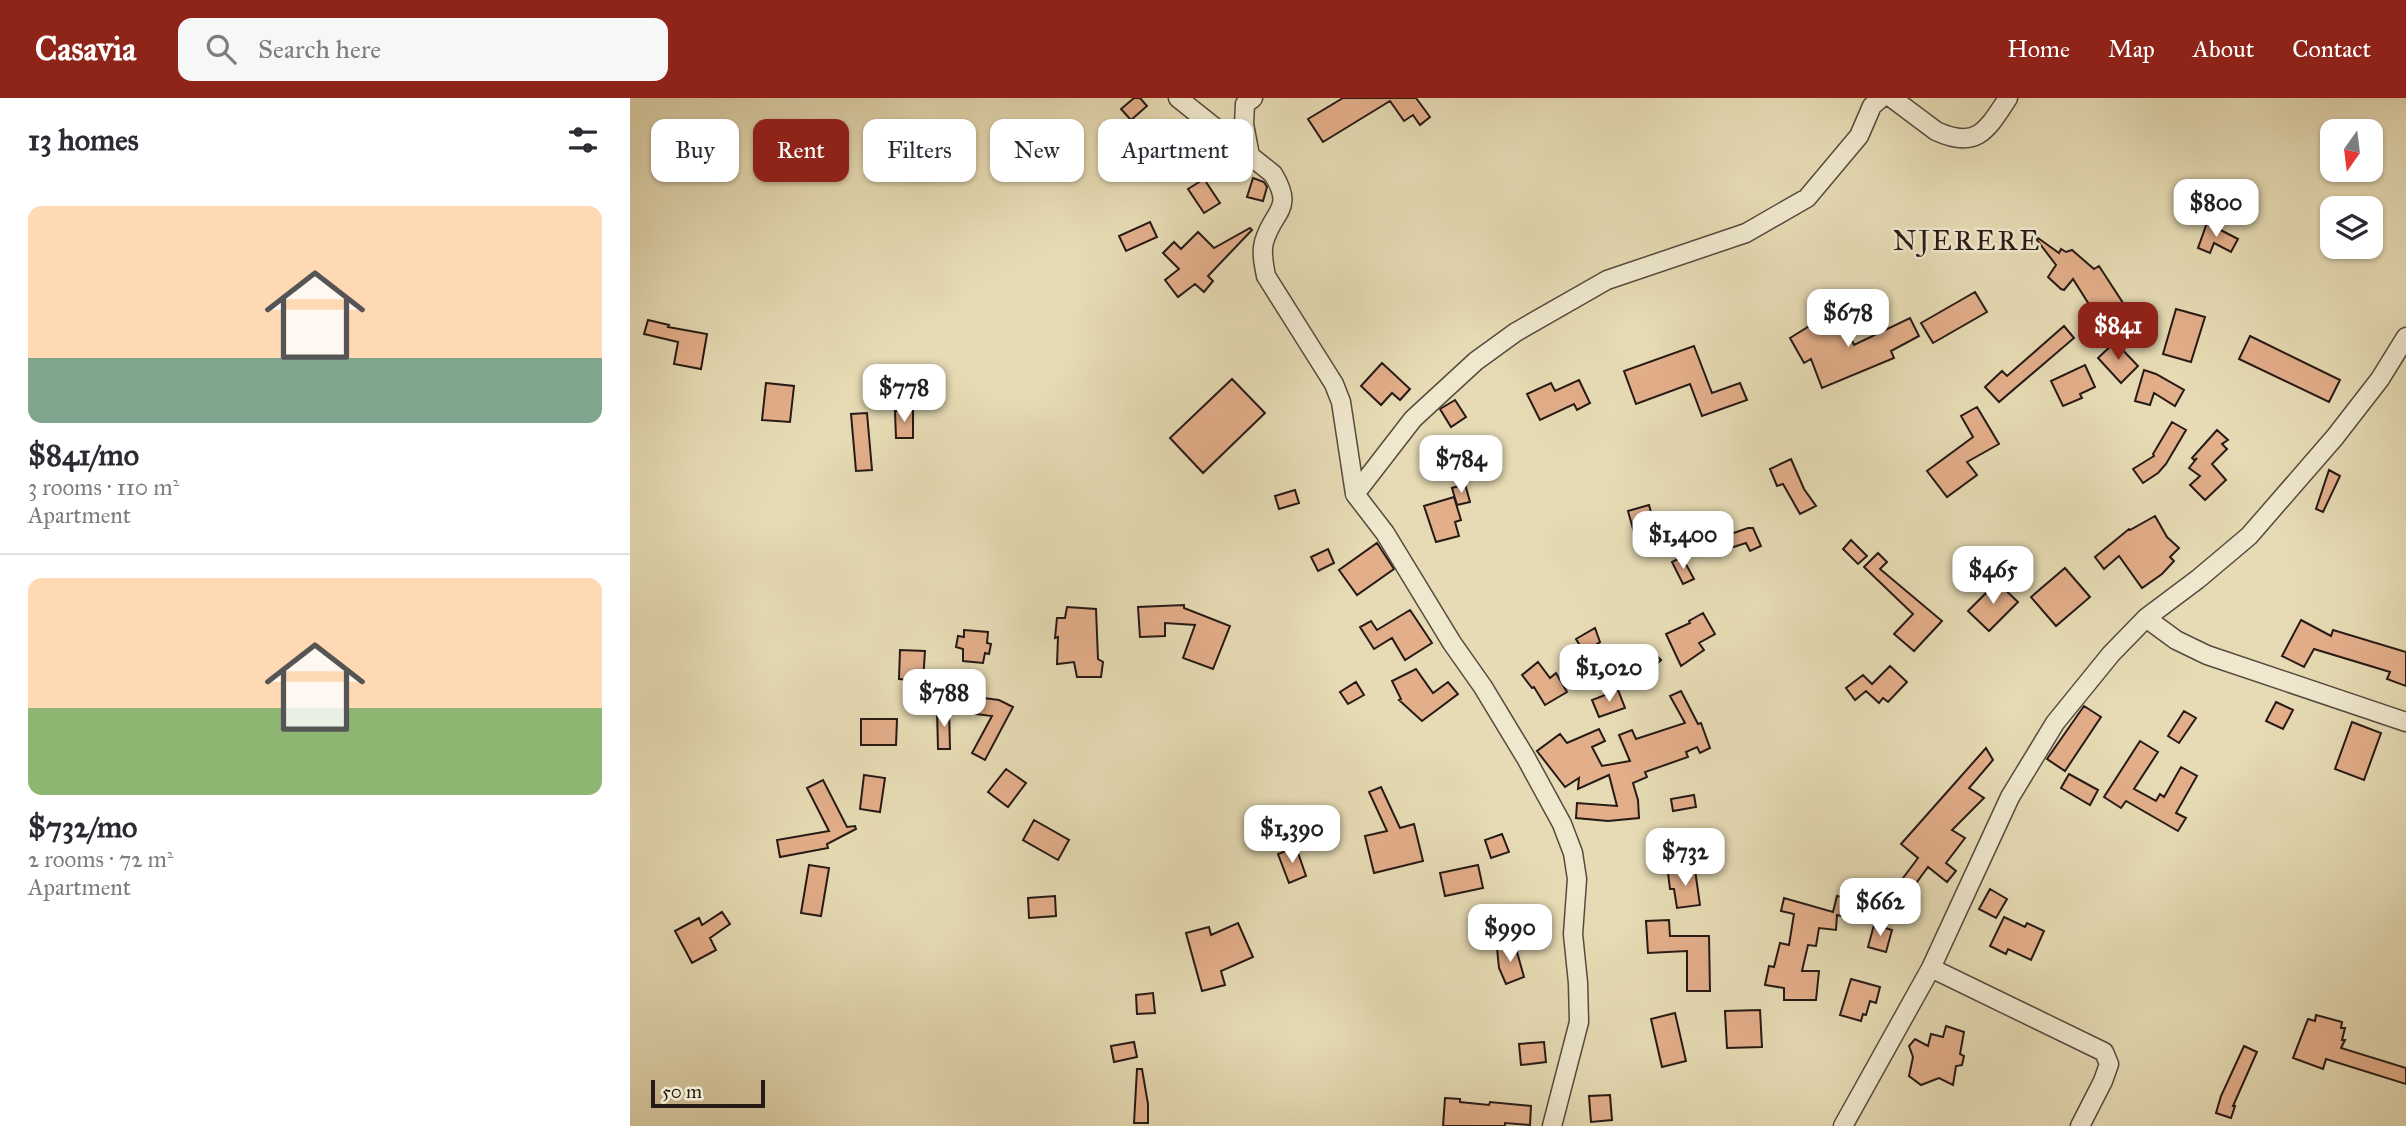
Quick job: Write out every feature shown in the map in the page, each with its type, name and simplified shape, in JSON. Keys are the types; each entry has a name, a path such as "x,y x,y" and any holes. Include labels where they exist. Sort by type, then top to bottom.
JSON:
{"street":[{"path":"1178,98 1204,119"},
{"path":"1244,119 1245,104 1253,98"},
{"path":"1355,494 1413,419 1476,361 1516,332 1607,280 1746,233 1807,198 1859,136 1872,106 1881,98"},
{"path":"1892,98 1936,131 1970,139 1980,135 1996,118 2008,98"},
{"path":"1253,158 1273,174 1283,191 1281,206 1265,241 1263,257 1266,276 1323,365 1341,402 1355,494 1385,533 1452,643 1483,687 1562,824 1573,853 1577,879 1573,934 1579,1022 1552,1126"},
{"path":"1843,1126 1931,968 2010,797 2054,723 2111,654 2146,618 2249,536 2335,437 2380,379 2406,337"},
{"path":"2146,618 2176,640 2207,655 2406,722"},
{"path":"1931,968 2104,1052 2109,1064 2080,1126"}],"building":[{"path":"1134,98 1140,98 1147,106 1132,119 1121,109"},
{"path":"1343,98 1416,98 1430,117 1420,125 1413,115 1404,121 1390,101 1323,142 1308,119"},
{"path":"1253,178 1264,182 1267,187 1263,201 1247,197"},
{"path":"1199,182 1206,182 1220,203 1204,213 1188,189"},
{"path":"1150,222 1157,237 1126,251 1119,236"},
{"path":"2207,223 2238,239 2231,252 2214,243 2210,253 2198,248"},
{"path":"1250,228 1252,230 1208,276 1213,281 1204,292 1195,284 1178,297 1165,280 1179,269 1163,253 1174,242 1181,249 1198,232 1214,248"},
{"path":"2038,238 2059,253 2061,249 2066,252 2072,250 2094,269 2099,266 2125,306 2105,319 2095,307 2092,309 2073,279 2064,290 2061,289 2048,277 2056,265"},
{"path":"1975,292 1987,312 1933,343 1921,323"},
{"path":"2176,309 2205,317 2191,362 2163,354"},
{"path":"1841,315 1854,345 1910,318 1919,336 1891,351 1894,358 1822,388 1811,359 1804,363 1790,338 1811,325 1812,328"},
{"path":"648,320 669,325 668,327 707,334 701,369 674,364 678,342 644,334"},
{"path":"2064,326 2074,338 1999,402 1985,387 2002,371 2007,376"},
{"path":"2250,336 2340,380 2329,402 2239,359"},
{"path":"2115,342 2138,366 2121,383 2098,358"},
{"path":"1694,346 1712,393 1740,383 1747,400 1702,416 1690,384 1636,404 1624,371"},
{"path":"1382,363 1410,389 1400,400 1392,393 1381,405 1361,386"},
{"path":"2085,365 2095,387 2080,394 2082,398 2063,406 2051,381"},
{"path":"2144,370 2184,390 2175,406 2154,393 2150,405 2135,401"},
{"path":"1232,379 1265,413 1203,473 1170,438"},
{"path":"1579,380 1590,403 1577,410 1574,404 1540,420 1527,394 1551,383 1555,391"},
{"path":"766,383 794,386 790,422 762,420"},
{"path":"1455,400 1466,417 1451,427 1440,409"},
{"path":"1977,407 1999,444 1967,462 1977,475 1947,497 1927,471 1973,437 1961,416"},
{"path":"895,411 913,411 913,438 896,438"},
{"path":"867,413 872,470 856,471 851,414"},
{"path":"2172,422 2186,430 2166,464 2143,483 2133,469 2154,456"},
{"path":"2217,430 2228,440 2222,444 2227,449 2212,464 2226,480 2205,500 2190,485 2200,476 2189,468 2197,458 2192,458"},
{"path":"1791,459 1804,489 1816,506 1800,514 1783,484 1777,486 1770,469"},
{"path":"2329,470 2340,476 2323,512 2316,509"},
{"path":"1465,484 1470,502 1457,505 1452,488"},
{"path":"1295,490 1299,503 1279,509 1275,496"},
{"path":"1454,497 1461,520 1455,522 1459,536 1436,542 1424,506"},
{"path":"1649,505 1656,530 1635,536 1628,511"},
{"path":"2155,516 2167,537 2179,548 2170,557 2174,561 2162,574 2142,588 2119,556 2104,569 2095,557 2129,529"},
{"path":"1753,528 1761,546 1750,551 1746,543 1724,550 1719,538"},
{"path":"1851,540 1867,556 1858,564 1843,549"},
{"path":"1377,543 1394,569 1357,595 1339,570"},
{"path":"1328,549 1334,563 1318,571 1311,557"},
{"path":"1878,553 1887,562 1880,569 1942,621 1914,651 1894,634 1913,614 1864,567"},
{"path":"1682,557 1694,579 1683,584 1672,562"},
{"path":"2065,568 2090,597 2056,626 2031,597"},
{"path":"1997,582 2018,602 1989,631 1968,611"},
{"path":"1184,605 1184,608 1230,626 1213,669 1183,658 1195,625 1165,623 1165,636 1140,637 1138,607"},
{"path":"1067,607 1096,609 1098,659 1103,662 1101,677 1077,677 1074,662 1057,664 1057,618 1065,618"},
{"path":"1410,610 1432,643 1405,660 1392,638 1374,649 1360,627 1371,621 1377,630"},
{"path":"1703,613 1715,634 1699,643 1704,650 1681,666 1666,634 1690,623 1689,621"},
{"path":"2301,620 2331,636 2333,630 2406,652 2406,686 2387,679 2390,672 2314,649 2304,667 2282,656"},
{"path":"1595,628 1600,642 1584,652 1576,639"},
{"path":"964,630 988,632 987,643 991,644 983,663 963,661 963,649 956,647 958,636 964,637"},
{"path":"900,650 925,651 923,681 899,679"},
{"path":"1652,651 1661,660 1641,679 1632,671"},
{"path":"1538,662 1550,678 1556,673 1567,692 1545,705 1534,687 1532,688 1522,675"},
{"path":"1890,666 1907,682 1888,702 1883,698 1879,703 1866,691 1855,700 1846,688 1863,675 1872,684"},
{"path":"1416,669 1433,693 1448,682 1458,694 1422,721 1399,700 1401,699 1392,681"},
{"path":"1356,682 1364,695 1348,704 1340,692"},
{"path":"1618,690 1625,708 1599,717 1592,700"},
{"path":"1681,691 1698,724 1701,723 1710,748 1700,753 1697,747 1686,752 1688,757 1645,772 1647,777 1633,783 1639,818 1608,821 1576,818 1577,803 1617,806 1609,775 1578,789 1579,778 1565,787 1537,751 1560,734 1567,743 1599,729 1605,741 1592,747 1602,766 1630,761 1619,735 1632,730 1636,739 1685,723 1670,696"},
{"path":"961,695 999,700 1013,707 985,760 972,753 992,716 959,712"},
{"path":"2276,702 2293,710 2283,729 2266,721"},
{"path":"2084,706 2101,717 2065,771 2047,759"},
{"path":"937,709 949,709 950,749 938,749"},
{"path":"2184,711 2196,718 2179,743 2168,736"},
{"path":"861,719 897,719 896,745 861,745"},
{"path":"2352,722 2381,733 2364,780 2335,769"},
{"path":"2140,741 2158,752 2134,789 2156,801 2160,794 2164,797 2181,767 2197,776 2176,813 2186,818 2178,831 2126,801 2121,808 2104,797"},
{"path":"1986,748 1993,760 1969,788 1984,798 1952,830 1965,838 1946,863 1956,871 1947,882 1928,867 1914,886 1903,878 1918,858 1901,844"},
{"path":"1006,769 1026,783 1008,807 988,792"},
{"path":"2069,774 2098,790 2090,805 2061,788"},
{"path":"864,775 885,778 880,812 860,809"},
{"path":"823,780 847,827 855,826 856,829 827,844 828,848 780,857 777,840 829,831 807,788"},
{"path":"1381,787 1400,828 1414,824 1423,861 1374,873 1365,836 1387,831 1369,792"},
{"path":"1694,795 1696,807 1673,811 1671,799"},
{"path":"1034,820 1069,840 1058,860 1023,840"},
{"path":"1502,834 1509,852 1491,858 1485,840"},
{"path":"1296,847 1306,876 1289,883 1278,854"},
{"path":"809,865 829,868 821,916 801,913"},
{"path":"1478,865 1483,888 1445,896 1440,873"},
{"path":"1695,870 1700,905 1677,908 1668,873"},
{"path":"1990,889 2007,899 1996,918 1979,909"},
{"path":"1055,896 1056,916 1029,918 1028,898"},
{"path":"1837,896 1863,902 1858,920 1837,915 1836,930 1819,928 1816,946 1808,945 1802,971 1819,971 1816,1000 1784,1000 1784,988 1765,985 1769,966 1774,967 1780,943 1789,945 1794,914 1781,911 1784,898 1833,912"},
{"path":"722,912 730,924 710,938 716,950 692,963 675,931 699,918 702,925"},
{"path":"2004,917 2025,927 2027,923 2044,931 2031,960 2008,949 2006,954 1990,946"},
{"path":"1669,920 1670,936 1709,936 1710,991 1687,991 1687,951 1648,953 1646,921"},
{"path":"1238,923 1253,957 1221,971 1225,985 1202,991 1186,933 1209,927 1211,935"},
{"path":"1874,925 1892,930 1886,952 1868,947"},
{"path":"1515,945 1524,977 1506,984 1499,968 1497,948"},
{"path":"1851,979 1880,987 1876,1003 1870,1001 1861,1021 1840,1015"},
{"path":"1153,993 1155,1013 1137,1014 1136,995"},
{"path":"1760,1010 1762,1047 1727,1048 1725,1011"},
{"path":"1675,1013 1686,1061 1662,1067 1651,1019"},
{"path":"2316,1015 2342,1022 2341,1028 2345,1028 2342,1040 2345,1040 2341,1048 2406,1068 2406,1084 2326,1059 2323,1069 2293,1058 2308,1019 2315,1021"},
{"path":"1946,1026 1964,1032 1960,1054 1964,1056 1962,1065 1956,1066 1953,1085 1939,1078 1921,1085 1909,1076 1913,1057 1909,1046 1915,1039 1928,1046 1931,1034 1943,1037"},
{"path":"1134,1042 1137,1057 1114,1062 1111,1046"},
{"path":"1544,1042 1546,1062 1521,1065 1519,1044"},
{"path":"2244,1046 2257,1052 2233,1106 2231,1118 2216,1113"},
{"path":"1137,1069 1142,1069 1148,1123 1134,1123"},
{"path":"1610,1095 1612,1120 1591,1122 1589,1096"},
{"path":"1445,1098 1489,1105 1490,1102 1531,1106 1530,1125 1505,1123 1505,1126 1443,1126"}],"district":[{"name":"NJERERE","path":"1967,240"}]}
